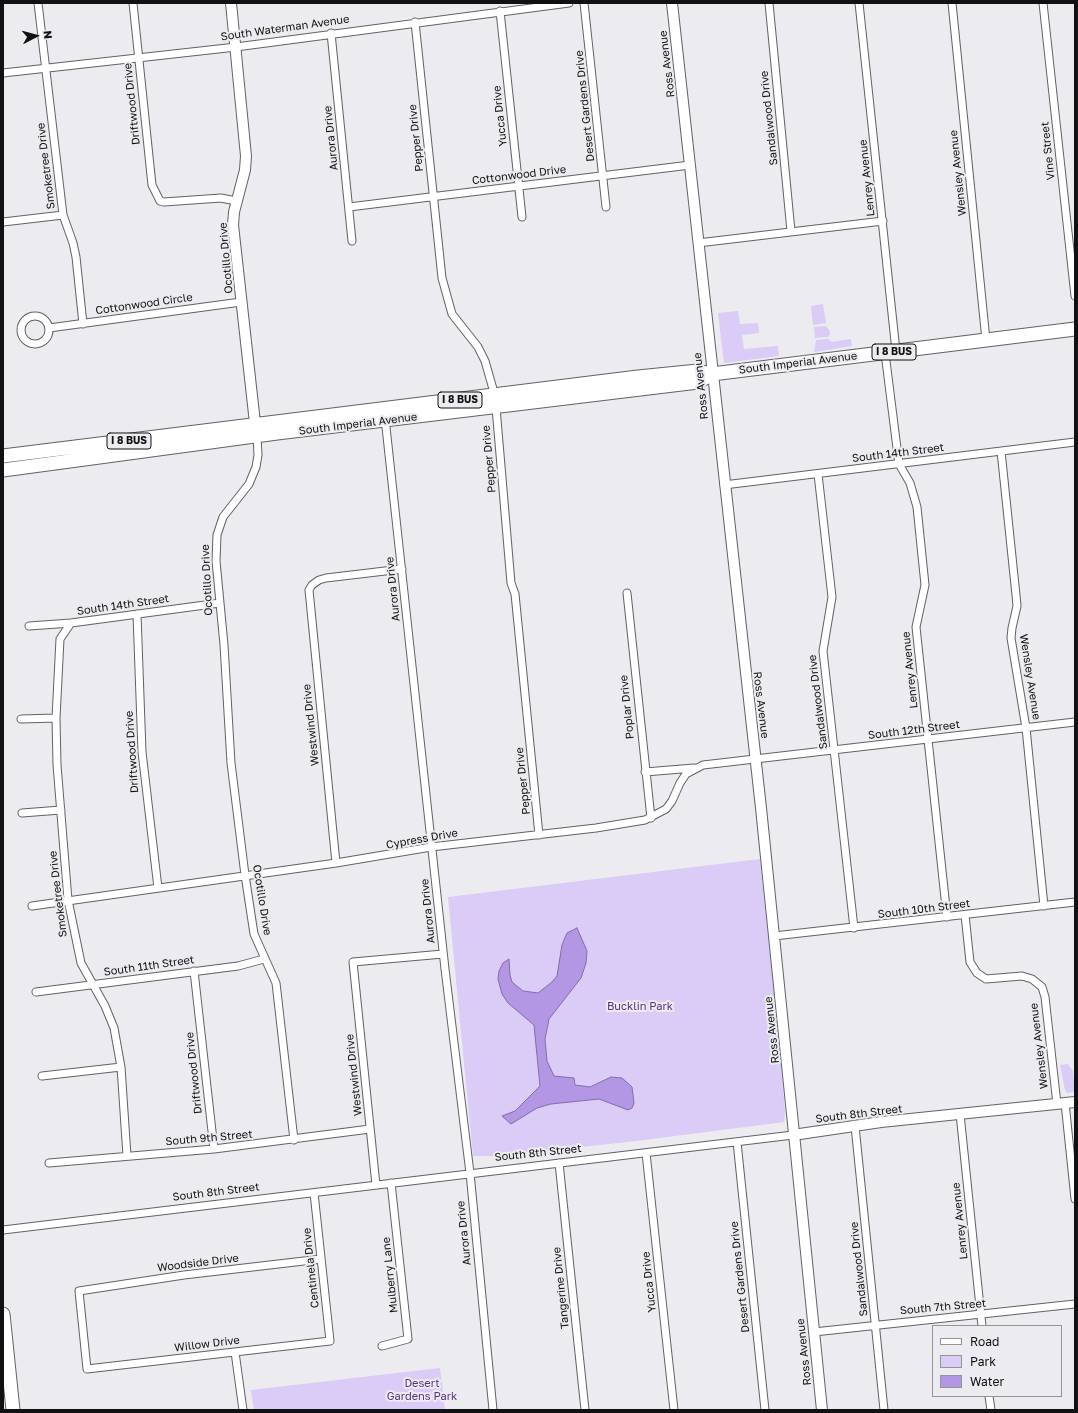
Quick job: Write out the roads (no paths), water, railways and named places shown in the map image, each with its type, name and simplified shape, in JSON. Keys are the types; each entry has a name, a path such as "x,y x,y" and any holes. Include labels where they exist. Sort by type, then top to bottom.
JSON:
{"highway":[{"name":"South Imperial Avenue","path":"3,456 256,431 603,388 698,371 712,374 1075,329"},
{"name":"South Imperial Avenue","path":"3,470 256,431"},
{"path":"3,1314 12,1410"}],"street":[{"name":"Smoketree Drive","path":"38,3 63,215 76,257 83,324"},
{"name":"Driftwood Drive","path":"133,3 152,185 160,201 173,203 221,198 236,201"},
{"name":"Ocotillo Drive","path":"231,3 246,156 245,170 236,201 233,225 258,455 253,476 249,484 223,517 217,535 216,549 231,763 245,875 254,934 276,983 294,1140"},
{"name":"South Waterman Avenue","path":"3,73 236,46 569,3"},
{"name":"Desert Gardens Drive","path":"584,3 606,207"},
{"name":"Ross Avenue","path":"672,3 724,485 756,759 794,1121 793,1135 822,1410"},
{"name":"Sandalwood Drive","path":"769,3 791,231"},
{"name":"Lenrey Avenue","path":"859,3 883,221 899,464 910,484 917,506 925,585 916,626 947,917"},
{"name":"Wensley Avenue","path":"952,3 986,340"},
{"name":"Vine Street","path":"1042,3 1075,296"},
{"name":"Yucca Drive","path":"500,12 522,218"},
{"name":"Pepper Drive","path":"415,22 442,278 452,314 478,347 486,361 496,401 511,583 515,594 539,834"},
{"name":"Aurora Drive","path":"332,33 350,207 352,241"},
{"name":"Cottonwood Drive","path":"350,207 690,165"},
{"path":"3,222 63,215"},
{"path":"698,243 883,221"},
{"name":"Cottonwood Circle","path":"49,328 241,302"},
{"name":"Aurora Drive","path":"384,415 443,954 470,1173 493,1410"},
{"name":"South 14th Street","path":"724,485 1075,442"},
{"name":"Wensley Avenue","path":"1001,451 1017,606 1011,638 1026,728 1044,906"},
{"name":"Sandalwood Drive","path":"818,474 832,597 823,651 854,928"},
{"name":"Westwind Drive","path":"336,863 308,599 309,590 312,585 319,580 326,578 402,569"},
{"name":"Poplar Drive","path":"627,593 651,818"},
{"name":"South 14th Street","path":"29,626 71,623 220,603"},
{"name":"Driftwood Drive","path":"137,614 142,752 158,888"},
{"name":"Smoketree Drive","path":"71,623 60,639 56,718 68,900 80,963 85,974 93,984 111,1019 121,1067 127,1156"},
{"path":"21,719 56,718"},
{"name":"South 12th Street","path":"756,759 1075,722"},
{"path":"645,772 694,768 703,765 756,759"},
{"name":"Cypress Drive","path":"32,906 336,863 431,847 596,828 651,818 666,809 672,801 686,774 694,768"},
{"path":"22,813 61,810"},
{"name":"South 10th Street","path":"774,936 1075,902"},
{"name":"Wensley Avenue","path":"965,915 970,962 977,973 986,979 1022,976 1032,979 1042,987 1066,1103 1075,1199"},
{"name":"Westwind Drive","path":"376,1185 353,962 443,954"},
{"name":"South 11th Street","path":"36,992 238,966 264,959"},
{"name":"Driftwood Drive","path":"194,971 214,1149"},
{"path":"42,1076 121,1067"},
{"name":"South 8th Street","path":"5,1230 737,1142 855,1126 1066,1103"},
{"name":"Lenrey Avenue","path":"960,1114 982,1325"},
{"name":"Sandalwood Drive","path":"855,1126 884,1410"},
{"name":"South 9th Street","path":"49,1163 214,1149 294,1140 370,1129"},
{"name":"Desert Gardens Drive","path":"737,1142 765,1410"},
{"name":"Yucca Drive","path":"646,1152 674,1410"},
{"name":"Tangerine Drive","path":"559,1163 585,1410"},
{"name":"Mulberry Lane","path":"382,1346 408,1339 391,1183"},
{"name":"Centinela Drive","path":"314,1192 330,1340"},
{"name":"Woodside Drive","path":"87,1369 79,1291 184,1275 321,1259"},
{"name":"South 7th Street","path":"814,1332 875,1324 1075,1304"},
{"name":"Willow Drive","path":"87,1369 330,1340"},
{"path":"235,1352 243,1410"},
{"path":"989,1397 991,1410"}],"water":[{"path":"577,928 587,951 586,963 581,978 549,1019 545,1039 547,1061 554,1076 574,1078 575,1085 590,1087 611,1077 622,1078 632,1087 634,1103 632,1108 628,1110 599,1099 551,1104 537,1108 511,1124 502,1116 515,1111 540,1086 534,1025 508,1003 502,994 498,979 499,971 503,963 509,959 512,982 523,991 538,993 557,976 562,945 567,933"}],"park label":[{"name":"Bucklin Park","path":"640,1007"},
{"name":"Desert Gardens Park","path":"422,1390"}]}
